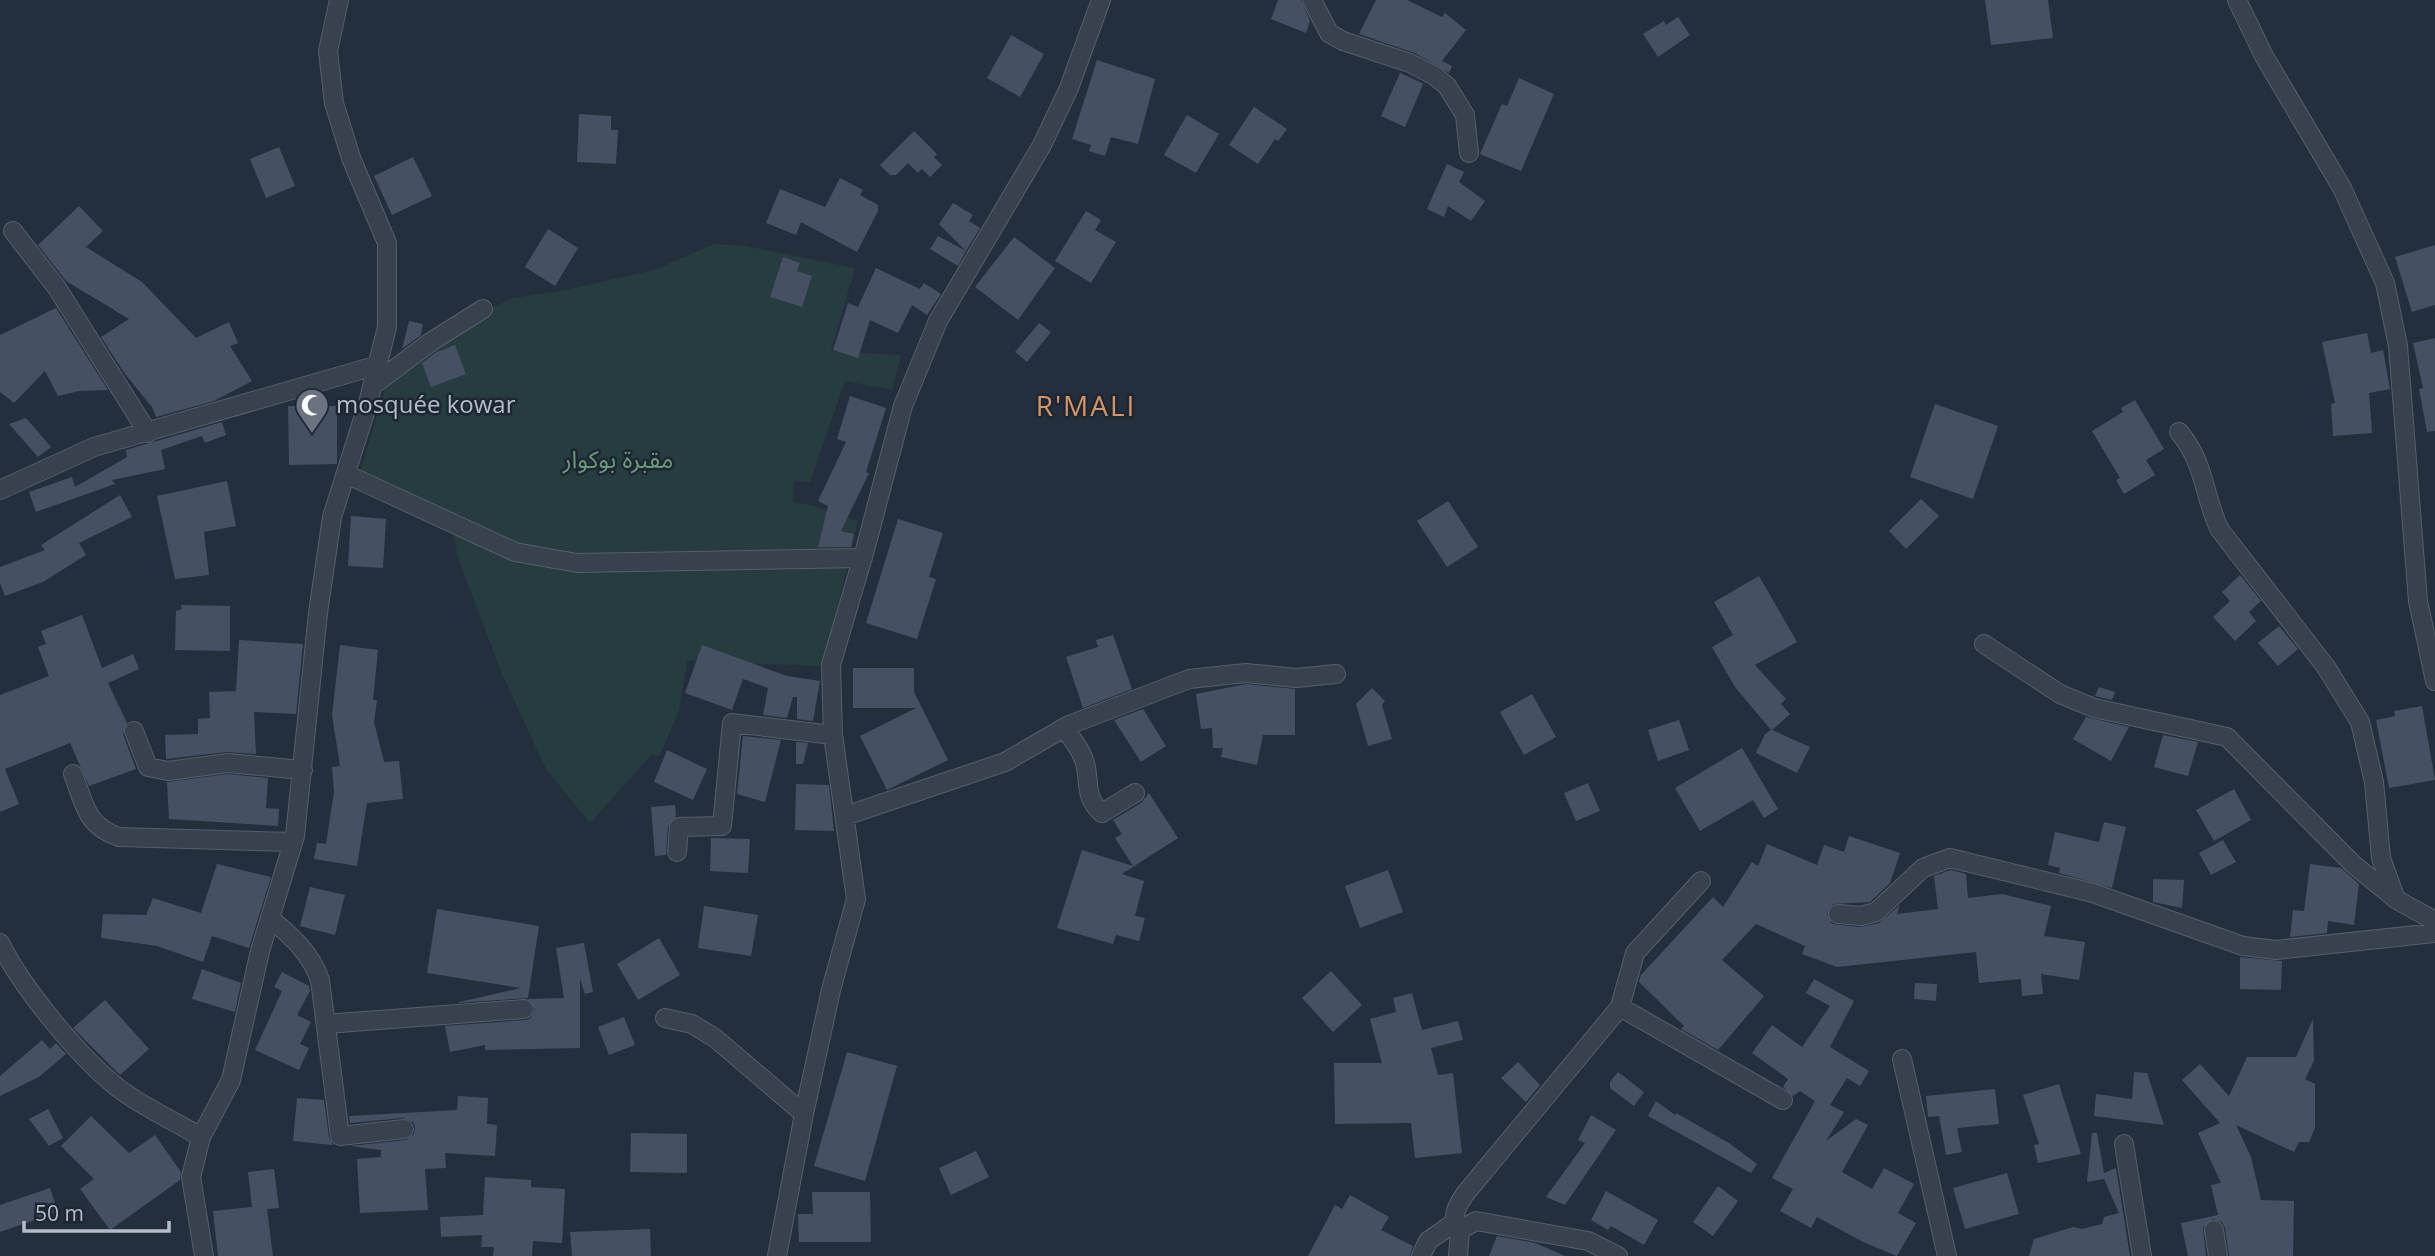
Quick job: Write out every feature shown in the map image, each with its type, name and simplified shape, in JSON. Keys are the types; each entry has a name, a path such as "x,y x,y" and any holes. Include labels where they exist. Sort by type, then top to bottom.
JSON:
{"street":[{"path":"204,1256 191,1177 201,1137 231,1080 270,918 293,842 303,770 318,613 332,517 373,386 387,327 387,243 351,158 334,103 328,51 339,0"},
{"path":"777,1256 831,989 856,899 833,735 831,665 863,558 902,405 938,321 1042,145 1069,88 1101,0"},
{"path":"1312,0 1329,33 1343,41 1410,63 1435,76 1447,86 1465,116 1469,153"},
{"path":"2237,0 2264,56 2342,188 2385,283 2398,346 2418,601 2435,681"},
{"path":"13,232 57,288 148,433"},
{"path":"373,386 429,343 483,309"},
{"path":"0,489 94,447 378,365"},
{"path":"2179,432 2200,464 2212,515 2220,530 2326,667 2360,722 2374,782 2381,858 2397,900"},
{"path":"346,474 515,552 544,559 576,563 863,558"},
{"path":"1984,644 2038,682 2094,709 2227,737 2354,865 2397,900 2435,921"},
{"path":"845,816 1005,762 1063,728 1189,679 1246,673 1296,678 1336,674"},
{"path":"677,852 679,827 722,825 732,723 833,735"},
{"path":"1063,728 1080,750 1086,765 1088,791 1094,807 1102,813 1109,811 1135,793"},
{"path":"134,731 148,767 167,771 228,763 303,770"},
{"path":"74,775 92,822 102,831 120,837 293,842"},
{"path":"1838,914 1861,916 1876,912 1923,868 1951,858 2006,874 2093,893 2244,947 2276,950 2435,933"},
{"path":"1458,1256 1456,1207 1620,1007 1627,973 1636,953 1701,881"},
{"path":"270,918 313,960 320,980 340,1136 404,1129"},
{"path":"0,943 13,969 40,1004 118,1088 201,1137"},
{"path":"1620,1007 1783,1100"},
{"path":"326,1024 524,1009"},
{"path":"665,1018 692,1024 715,1038 804,1114"},
{"path":"1902,1059 1947,1256"},
{"path":"2124,1144 2142,1256"},
{"path":"1421,1256 1428,1241 1458,1226 1476,1221 1588,1241 1618,1256"},
{"path":"2214,1230 2218,1256"}],"green space":[{"name":"مقبرة بوكوار","path":"714,244 746,246 855,268 831,351 901,355 892,390 845,381 810,482 794,481 793,503 806,504 858,521 824,666 687,661 679,711 659,757 652,754 590,823 546,769 502,674 458,558 450,516 359,476 387,382 475,316 513,298 566,290 654,270"}],"building":[{"path":"1278,0 1301,0 1310,21 1306,33 1271,19"},
{"path":"1376,0 1407,0 1442,17 1445,13 1466,30 1442,61 1452,66 1449,73 1415,53 1359,34"},
{"path":"1985,0 2048,0 2053,38 1991,45"},
{"path":"1678,17 1690,35 1658,57 1643,34 1664,21 1666,25"},
{"path":"1011,35 1044,54 1020,97 987,78"},
{"path":"1097,60 1155,79 1138,144 1111,137 1105,156 1089,151 1091,145 1072,139"},
{"path":"1392,69 1430,87 1423,84 1405,127 1381,116 1400,73"},
{"path":"1519,78 1554,94 1521,171 1480,154 1502,104 1507,106"},
{"path":"1254,107 1287,129 1278,141 1275,139 1258,164 1229,145"},
{"path":"579,114 611,116 611,130 618,130 616,164 577,162"},
{"path":"1187,115 1219,134 1196,173 1164,155"},
{"path":"914,131 937,154 934,157 942,165 930,177 922,169 918,173 908,163 896,175 890,175 880,165"},
{"path":"279,147 295,186 266,198 250,159"},
{"path":"413,157 432,196 392,215 374,176"},
{"path":"1447,164 1464,172 1459,182 1485,201 1471,221 1448,206 1444,217 1427,209"},
{"path":"840,178 863,190 860,195 878,205 878,211 857,252 801,222 796,235 766,223 780,189 825,207"},
{"path":"953,203 973,215 969,221 980,228 966,251 939,224"},
{"path":"79,206 103,231 86,247 142,282 196,338 229,322 238,343 230,346 252,381 214,401 156,417 152,407 125,374 101,337 129,319 66,281 38,245"},
{"path":"1086,211 1101,220 1095,230 1116,242 1091,283 1055,261"},
{"path":"548,229 578,248 555,286 525,267"},
{"path":"938,236 966,251 958,266 930,249"},
{"path":"1014,237 1055,268 1018,320 975,287"},
{"path":"2435,245 2435,305 2412,312 2395,257"},
{"path":"783,257 800,263 797,271 812,276 802,307 770,297"},
{"path":"876,268 920,289 924,283 941,294 927,315 912,305 898,333 870,320 858,358 833,350 848,303 858,307"},
{"path":"56,308 108,390 79,391 58,396 45,371 14,403 0,392 0,335"},
{"path":"409,321 423,324 421,335 402,349"},
{"path":"1039,323 1051,332 1027,362 1015,352"},
{"path":"2367,333 2371,353 2383,350 2390,389 2369,393 2372,433 2333,436 2331,404 2335,403 2322,342"},
{"path":"2435,338 2435,431 2427,432 2419,389 2423,388 2413,343"},
{"path":"455,345 466,374 431,387 422,363 435,353"},
{"path":"850,396 886,408 866,472 869,473 841,531 854,534 851,547 818,547 828,506 818,501 846,442 837,439"},
{"path":"2135,400 2164,449 2146,460 2155,475 2124,494 2116,480 2120,478 2092,431 2123,412 2121,408"},
{"path":"1935,404 1998,426 1973,499 1910,477"},
{"name":"mosquée kowar","path":"288,406 337,406 337,464 289,465"},
{"path":"26,418 51,447 38,457 9,424"},
{"path":"222,422 226,435 205,443 202,436 161,450 165,469 112,480 115,484 36,512 29,492 72,477 75,487 127,457 126,450"},
{"path":"227,481 236,526 204,532 209,575 175,579 157,496"},
{"path":"120,495 132,517 79,543 86,555 43,582 5,596 0,583 0,567 45,550 41,545"},
{"path":"1921,499 1939,516 1906,549 1889,531"},
{"path":"1448,501 1478,547 1447,567 1417,521"},
{"path":"351,516 386,519 383,568 348,566"},
{"path":"898,519 943,533 929,577 936,579 917,639 866,623"},
{"path":"2240,575 2261,601 2249,612 2256,621 2235,641 2213,617 2230,601 2222,592"},
{"path":"1759,576 1797,642 1755,665 1786,699 1781,704 1790,714 1772,730 1810,747 1797,773 1756,753 1765,734 1771,730 1735,687 1712,647 1733,635 1714,602"},
{"path":"181,605 230,606 230,651 175,650 176,611 182,609"},
{"path":"82,615 102,668 133,654 139,669 108,683 127,723 123,734 136,769 89,786 70,743 5,769 19,804 0,812 0,695 49,676 38,647 46,644 41,631"},
{"path":"2279,626 2298,649 2278,666 2258,643"},
{"path":"1113,635 1132,689 1083,708 1066,657 1098,647 1096,640"},
{"path":"239,640 303,644 296,714 254,712 256,754 227,752 166,759 165,735 198,734 198,719 210,718 209,692 236,691"},
{"path":"340,645 378,650 373,700 377,700 374,722 384,762 399,761 403,799 367,803 357,866 314,859 317,843 326,844 334,792 332,767 340,766 332,715"},
{"path":"702,645 787,676 820,681 813,721 797,719 797,697 793,697 787,718 763,715 768,688 743,679 732,710 685,693"},
{"path":"853,668 914,668 914,692 948,760 887,790 860,736 916,708 853,708"},
{"path":"1246,684 1295,689 1295,735 1263,735 1257,765 1221,757 1223,748 1213,748 1212,728 1201,729 1196,694"},
{"path":"2099,687 2115,692 2112,700 2095,696"},
{"path":"1372,688 1385,701 1382,705 1392,739 1368,746 1356,704"},
{"path":"1532,694 1556,737 1524,755 1500,712"},
{"path":"2422,706 2435,780 2389,788 2376,720 2395,716 2394,711"},
{"path":"1143,709 1166,746 1141,762 1114,720"},
{"path":"2086,717 2129,727 2111,761 2073,739"},
{"path":"1679,720 1689,750 1658,761 1648,730"},
{"path":"2163,735 2198,742 2188,776 2154,767"},
{"path":"743,736 781,740 765,802 737,794"},
{"path":"796,742 808,743 803,764 796,764"},
{"path":"1742,748 1778,809 1764,818 1753,800 1700,831 1675,788"},
{"path":"667,750 707,769 693,800 654,782"},
{"path":"228,774 268,778 266,808 279,809 278,826 169,819 167,782"},
{"path":"1588,783 1600,811 1576,821 1564,793"},
{"path":"796,784 829,785 834,831 795,830"},
{"path":"2234,789 2251,820 2214,841 2196,810"},
{"path":"1149,793 1178,838 1122,874 1144,881 1135,916 1145,918 1139,941 1116,935 1113,944 1057,928 1082,850 1133,866 1115,838 1122,834 1113,820 1141,803"},
{"path":"675,805 676,816 668,826 666,855 655,856 651,807"},
{"path":"2104,822 2126,827 2112,888 2059,873 2060,868 2048,865 2055,832 2099,842"},
{"path":"1849,836 1900,853 1890,883 1870,902 1833,904 1827,914 1832,924 1860,927 1879,923 1900,905 1897,914 1938,909 1934,876 1951,870 1966,874 1968,898 2002,894 2051,906 2044,936 2085,942 2079,980 2041,974 2043,994 2022,996 2021,979 1979,983 1976,952 1837,967 1802,954 1805,946 1756,924 1722,960 1764,996 1718,1050 1681,1029 1684,1026 1639,982 1641,975 1713,897 1723,907 1752,862 1758,866 1767,844 1817,865 1824,845 1844,852"},
{"path":"711,838 750,839 748,873 710,871"},
{"path":"2223,840 2236,862 2211,875 2199,853"},
{"path":"217,864 271,877 249,948 212,936 203,962 157,946 101,938 103,914 146,915 153,898 201,913"},
{"path":"2310,864 2341,868 2359,884 2354,925 2328,921 2327,933 2290,937 2293,910 2304,911"},
{"path":"1388,870 1403,912 1360,928 1345,886"},
{"path":"2153,879 2184,880 2182,908 2153,902"},
{"path":"310,887 345,895 335,935 300,926"},
{"path":"704,906 758,915 751,956 698,948"},
{"path":"437,909 539,926 528,998 455,1003 521,988 427,973"},
{"path":"659,938 680,975 638,1000 617,964"},
{"path":"584,943 593,992 585,994 580,979 580,1048 485,1050 485,1045 450,1052 445,1026 526,1020 531,1018 535,1009 528,999 564,998 556,948"},
{"path":"2240,957 2282,961 2281,990 2240,989"},
{"path":"202,969 241,983 235,1012 192,999"},
{"path":"1331,971 1362,1005 1333,1032 1302,998"},
{"path":"282,972 309,986 310,991 297,1015 311,1022 300,1044 309,1048 299,1070 255,1050 282,991 274,987"},
{"path":"1814,979 1854,1001 1830,1047 1869,1071 1860,1086 1847,1078 1830,1105 1844,1112 1826,1141 1856,1119 1868,1125 1842,1172 1872,1189 1884,1168 1914,1184 1898,1213 1916,1223 1897,1256 1863,1242 1817,1217 1811,1228 1780,1211 1793,1189 1772,1178 1815,1101 1800,1091 1793,1096 1783,1087 1788,1079 1752,1053 1772,1025 1802,1047 1830,1006 1806,993"},
{"path":"1915,983 1937,984 1936,1001 1914,999"},
{"path":"1412,993 1422,1030 1458,1021 1463,1040 1431,1048 1438,1075 1453,1073 1462,1153 1415,1158 1411,1123 1335,1124 1334,1063 1382,1063 1370,1019 1396,1012 1393,998"},
{"path":"105,1000 149,1049 120,1075 73,1028"},
{"path":"624,1017 635,1045 609,1055 598,1027"},
{"path":"2313,1019 2314,1061 2305,1079 2315,1084 2315,1128 2309,1142 2299,1142 2294,1152 2236,1125 2251,1157 2261,1200 2294,1201 2293,1256 2229,1256 2225,1228 2222,1222 2213,1219 2203,1227 2206,1256 2188,1256 2181,1223 2218,1215 2211,1185 2221,1183 2198,1133 2220,1123 2182,1080 2200,1064 2229,1096 2247,1057 2296,1057"},
{"path":"42,1040 50,1049 56,1043 66,1054 39,1077 0,1096 0,1076"},
{"path":"847,1052 897,1066 865,1181 814,1166"},
{"path":"1518,1062 1540,1085 1526,1102 1501,1078"},
{"path":"1618,1072 1644,1092 1634,1106 1610,1088 1610,1082"},
{"path":"2134,1072 2147,1073 2164,1125 2094,1116 2096,1094 2132,1099"},
{"path":"2059,1084 2081,1154 2038,1163 2034,1145 2039,1144 2023,1095"},
{"path":"1995,1089 1999,1124 1957,1128 1962,1152 1946,1155 1939,1116 1928,1117 1926,1096"},
{"path":"458,1096 488,1098 487,1124 497,1125 495,1156 445,1153 446,1168 425,1169 428,1210 360,1213 357,1159 381,1157 381,1150 350,1146 406,1140 414,1134 415,1127 413,1122 403,1118 350,1123 349,1116 457,1110"},
{"path":"297,1098 324,1100 329,1137 333,1145 293,1141"},
{"path":"1656,1101 1675,1115 1676,1113 1729,1143 1757,1164 1751,1173 1648,1116"},
{"path":"48,1109 63,1138 49,1146 29,1119"},
{"path":"1591,1115 1616,1130 1565,1205 1546,1197 1585,1143 1578,1140"},
{"path":"91,1116 129,1153 155,1135 181,1172 180,1180 110,1230 80,1189 94,1179 61,1146"},
{"path":"631,1133 687,1134 687,1173 630,1172"},
{"path":"2092,1133 2097,1133 2104,1173 2116,1168 2130,1256 2029,1256 2034,1239 2073,1227 2082,1229 2102,1224 2104,1217 2119,1213 2104,1179 2087,1182"},
{"path":"976,1151 989,1177 951,1195 939,1168"},
{"path":"274,1169 279,1208 267,1209 273,1256 218,1256 213,1211 252,1207 248,1172"},
{"path":"2007,1173 2019,1214 1965,1229 1953,1188"},
{"path":"485,1177 531,1180 531,1187 565,1189 562,1243 533,1241 532,1256 493,1256 494,1247 481,1247 482,1235 441,1237 440,1217 483,1215"},
{"path":"1718,1186 1738,1201 1713,1236 1693,1222"},
{"path":"50,1188 58,1212 0,1232 0,1205"},
{"path":"1606,1191 1658,1220 1644,1245 1611,1226 1608,1230 1591,1220"},
{"path":"812,1192 870,1192 871,1242 799,1242 798,1214 813,1214"},
{"path":"1350,1195 1389,1217 1381,1230 1413,1246 1410,1256 1308,1256 1335,1205 1342,1209"},
{"path":"650,1229 651,1256 572,1256 570,1232"},
{"path":"1497,1236 1535,1243 1565,1256 1489,1256"}],"place":[{"name":"mosquée kowar","path":"312,435"}],"district":[{"name":"R'MALI","path":"1086,406"}]}
